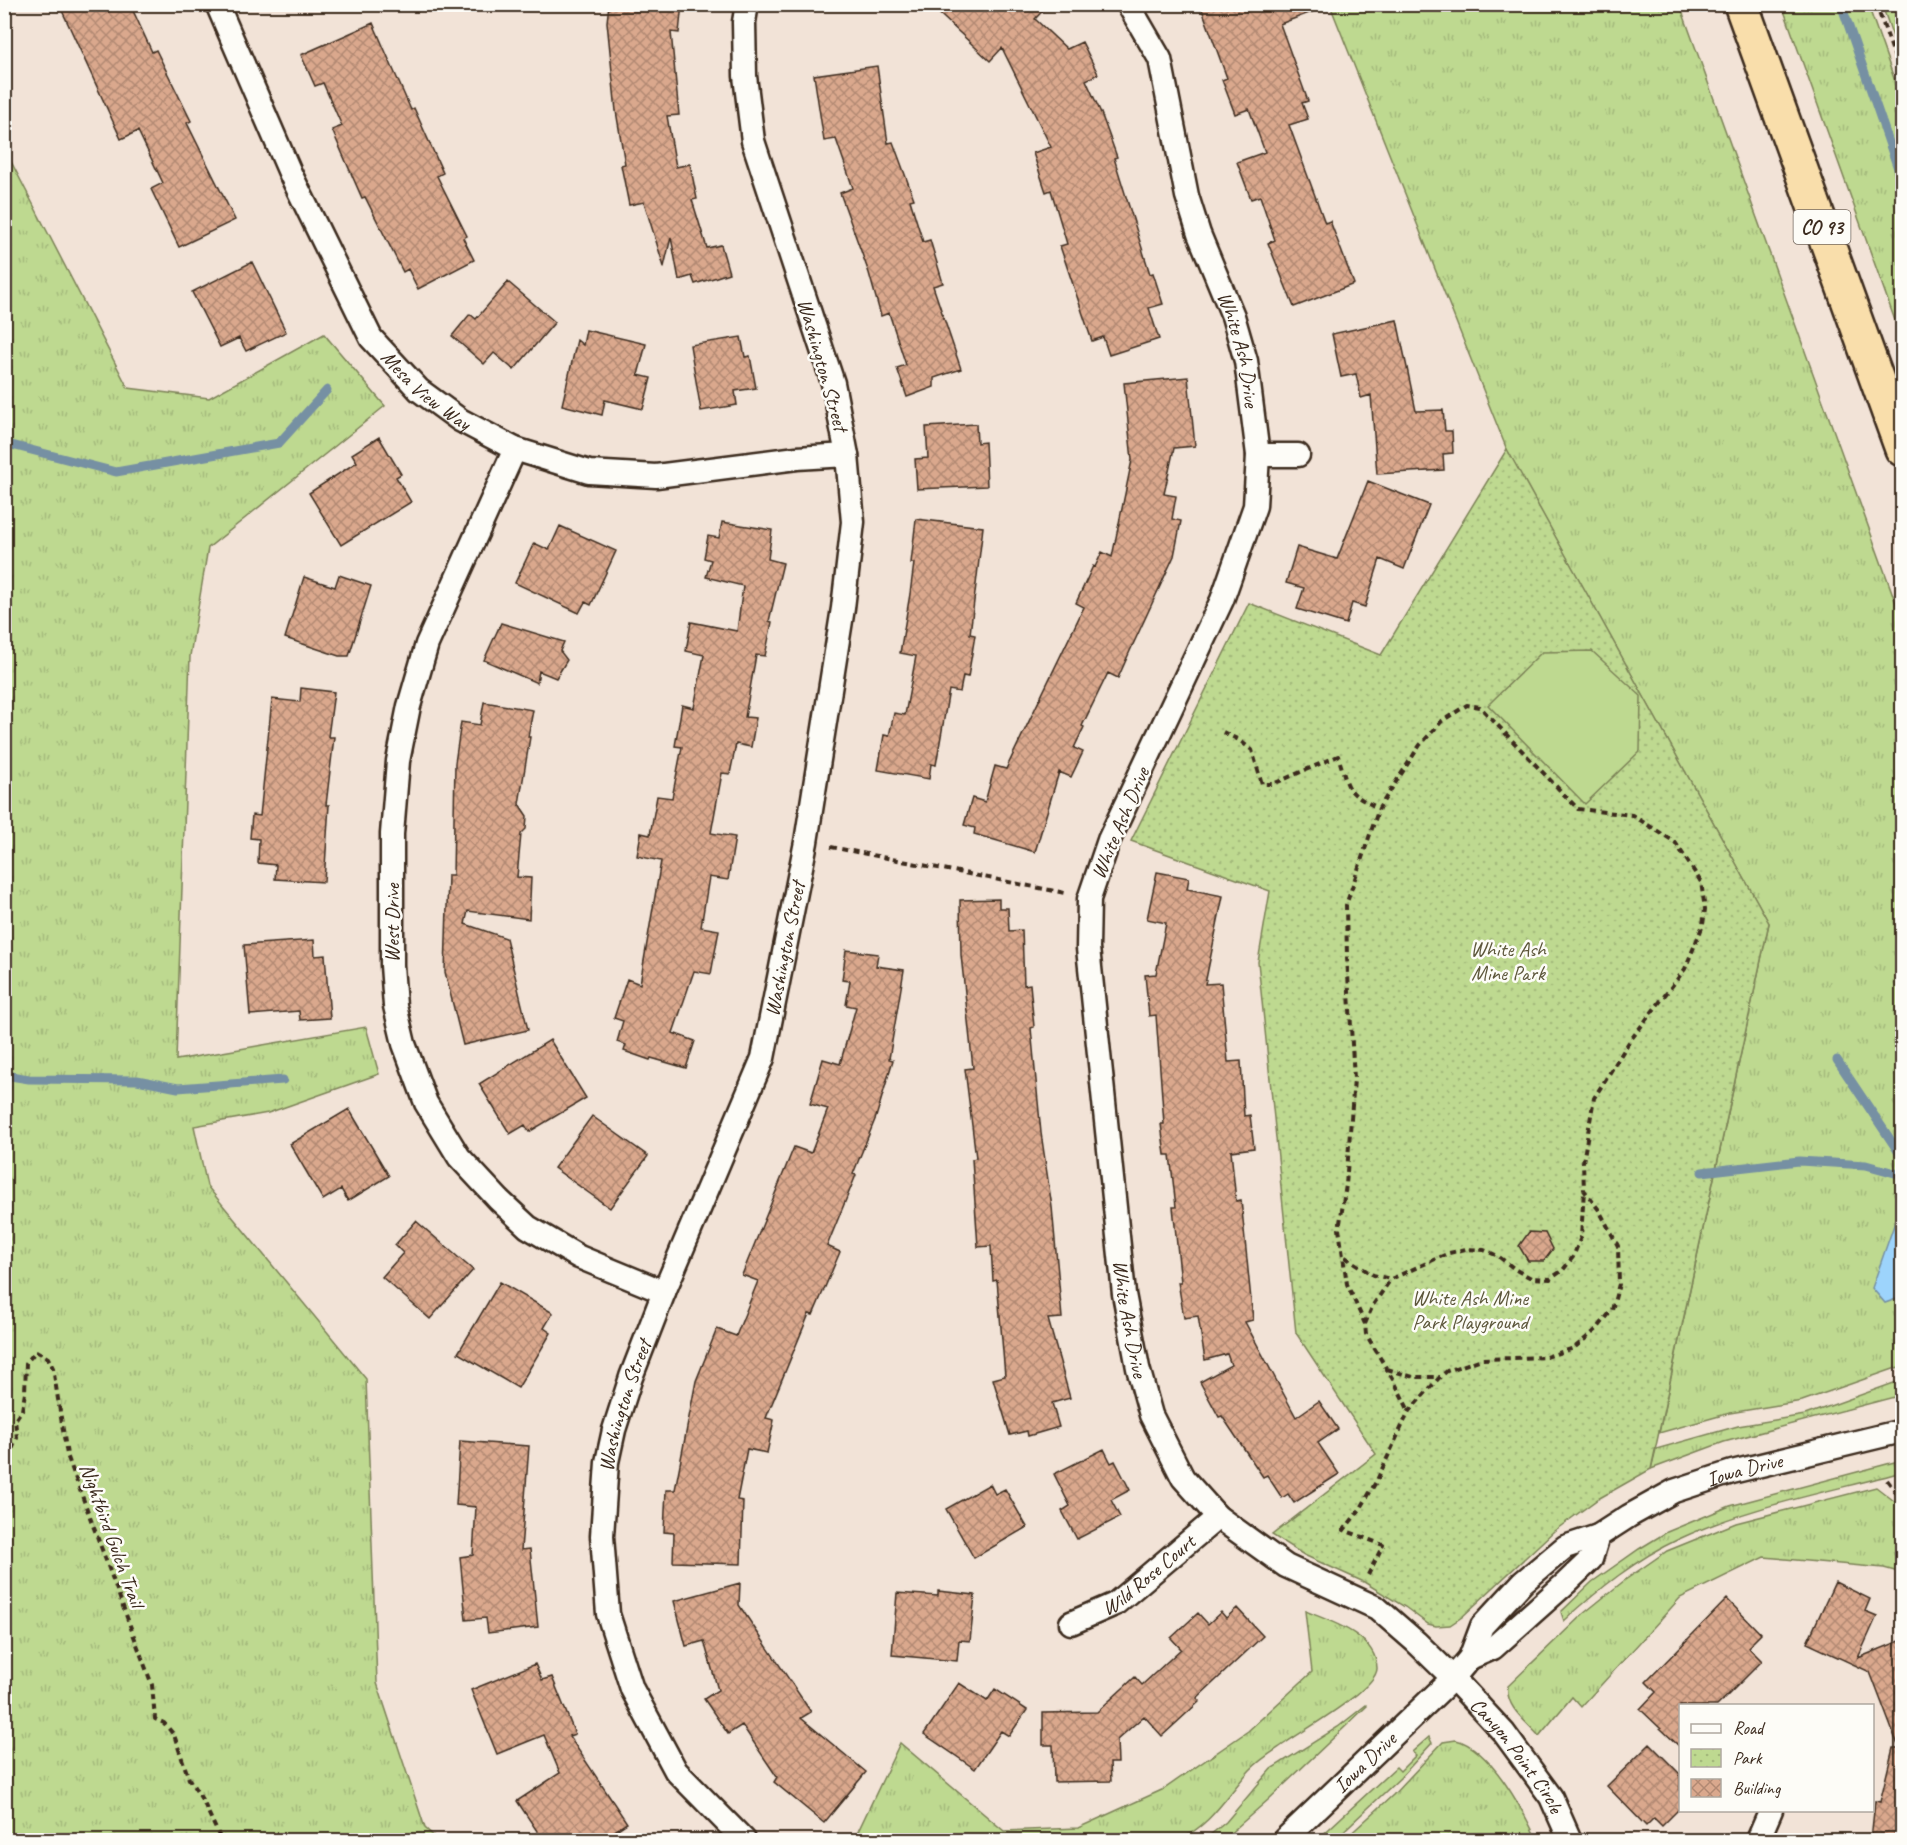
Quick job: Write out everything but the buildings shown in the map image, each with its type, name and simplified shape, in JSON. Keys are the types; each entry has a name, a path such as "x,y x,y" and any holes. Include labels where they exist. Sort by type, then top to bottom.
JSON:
{"highway":[{"name":"CO 93","path":"1741,4 1902,448"}],"street":[{"name":"Mesa View Way","path":"217,4 291,175 371,338 419,390 460,420 515,448 589,472 656,476 796,458 847,455"},
{"name":"Washington Street","path":"744,1840 676,1772 632,1689 608,1614 602,1536 607,1462 614,1430 631,1377 664,1292 763,1058 806,842 843,608 854,522 847,455 833,383 753,141 745,76 744,22 747,4"},
{"name":"White Ash Drive","path":"1128,4 1160,59 1187,196 1199,234 1233,316 1246,361 1258,455 1256,506 1222,600 1109,840 1089,898 1088,948 1105,1115 1124,1294 1138,1368 1151,1415 1183,1478 1218,1517 1286,1566 1377,1608 1453,1678"},
{"name":"West Drive","path":"515,448 428,644 409,706 398,761 392,834 392,965 395,1006 404,1044 426,1103 459,1158 528,1227 579,1257 664,1292"},
{"path":"1258,455 1298,455"},
{"name":"Iowa Drive","path":"1284,1840 1453,1678 1470,1658 1493,1648 1591,1559 1598,1536 1674,1491 1732,1472 1902,1431"},
{"name":"Wild Rose Court","path":"1071,1623 1115,1604 1218,1517"},
{"name":"Canyon Point Circle","path":"1453,1678 1504,1733 1551,1797 1570,1840"},
{"path":"1758,1840 1770,1812"}],"path":[{"path":"1876,4 1902,77"},
{"path":"1365,1324 1373,1305 1391,1279 1449,1252 1466,1249 1484,1250 1498,1256 1531,1278 1550,1279 1563,1270 1573,1257 1581,1237 1583,1162 1594,1098 1629,1042 1685,969 1703,925 1705,909 1701,882 1675,842 1632,815 1578,809 1480,707 1467,705 1442,721 1420,745 1379,808 1346,906 1354,1079 1346,1185 1340,1229 1347,1284 1365,1324 1366,1334 1409,1411"},
{"path":"1223,732 1252,750 1262,784 1273,784 1338,756 1347,788 1357,798 1379,808"},
{"path":"806,842 1089,898"},
{"path":"1365,1580 1383,1545 1344,1530 1361,1508 1377,1480 1409,1411 1440,1377 1447,1371 1482,1359 1546,1357 1575,1348 1597,1329 1612,1311 1619,1284 1618,1246 1599,1210 1584,1190"},
{"path":"1344,1257 1373,1275 1391,1279"},
{"name":"Nightbird Gulch Trail","path":"4,1468 17,1438 15,1420 22,1410 26,1393 26,1363 36,1351 48,1358 53,1368 67,1455 152,1685 155,1719 164,1723 174,1735 189,1779 203,1801 221,1840"},
{"path":"1386,1368 1413,1377 1440,1377"},
{"path":"1887,1480 1902,1500"}],"green space":[{"path":"1330,5 1680,5 1902,620 1902,1366 1802,1401 1730,1413 1659,1433 1769,923 1507,450"},
{"path":"1782,5 1868,5 1902,101 1902,340"},
{"path":"1882,5 1902,5 1902,63"},
{"path":"4,148 128,388 209,398 324,334 385,406 208,548 190,656 176,1060 366,1027 379,1074 268,1113 194,1126 207,1186 366,1379 377,1683 425,1828 438,1840 5,1840"},
{"name":"White Ash Mine Park","path":"1507,449 1769,923 1651,1469 1598,1499 1554,1531 1462,1617 1450,1625 1436,1626 1428,1624 1364,1582 1304,1555 1272,1535 1376,1454 1296,1333 1258,962 1270,891 1131,841 1249,603 1381,655"},
{"path":"1592,651 1641,696 1640,751 1585,804 1488,705 1542,652"},
{"path":"1902,1380 1902,1395 1724,1442 1651,1469 1656,1449 1738,1426 1805,1415"},
{"path":"1902,1460 1902,1472 1733,1517 1679,1539 1618,1576 1564,1621 1561,1612 1592,1582 1667,1532 1730,1506"},
{"path":"1876,1487 1902,1507 1902,1573 1884,1568 1764,1557 1680,1598 1581,1707 1572,1697 1539,1736 1513,1707 1508,1694 1508,1686 1583,1614 1625,1580 1667,1551 1736,1523"},
{"path":"1305,1611 1339,1625 1360,1638 1375,1656 1377,1668 1374,1676 1366,1686 1339,1708 1258,1762 1218,1809 1190,1834 1178,1840 854,1840 900,1743 1004,1831 1078,1828 1164,1789 1248,1731 1312,1672"},
{"path":"1366,1705 1268,1800 1226,1837 1221,1840 1204,1840 1226,1822 1271,1769 1338,1727"},
{"path":"1429,1737 1432,1743 1400,1778 1334,1840 1317,1840 1396,1767 1400,1771 1416,1755 1412,1752"},
{"path":"1456,1740 1469,1745 1493,1767 1514,1797 1537,1840 1344,1840 1393,1795 1443,1742"}],"water":[{"path":"1902,1202 1902,1297 1885,1303 1872,1288"}],"waterway":[{"path":"1841,4 1902,180"},
{"path":"4,443 116,472 279,443 327,390"},
{"path":"1837,1060 1902,1157"},
{"path":"4,1075 29,1079 137,1080 178,1088 283,1080"},
{"path":"1702,1172 1799,1161 1866,1165 1902,1175"}],"park label":[{"name":"White Ash Mine Park Playground","path":"1470,1310"}]}
